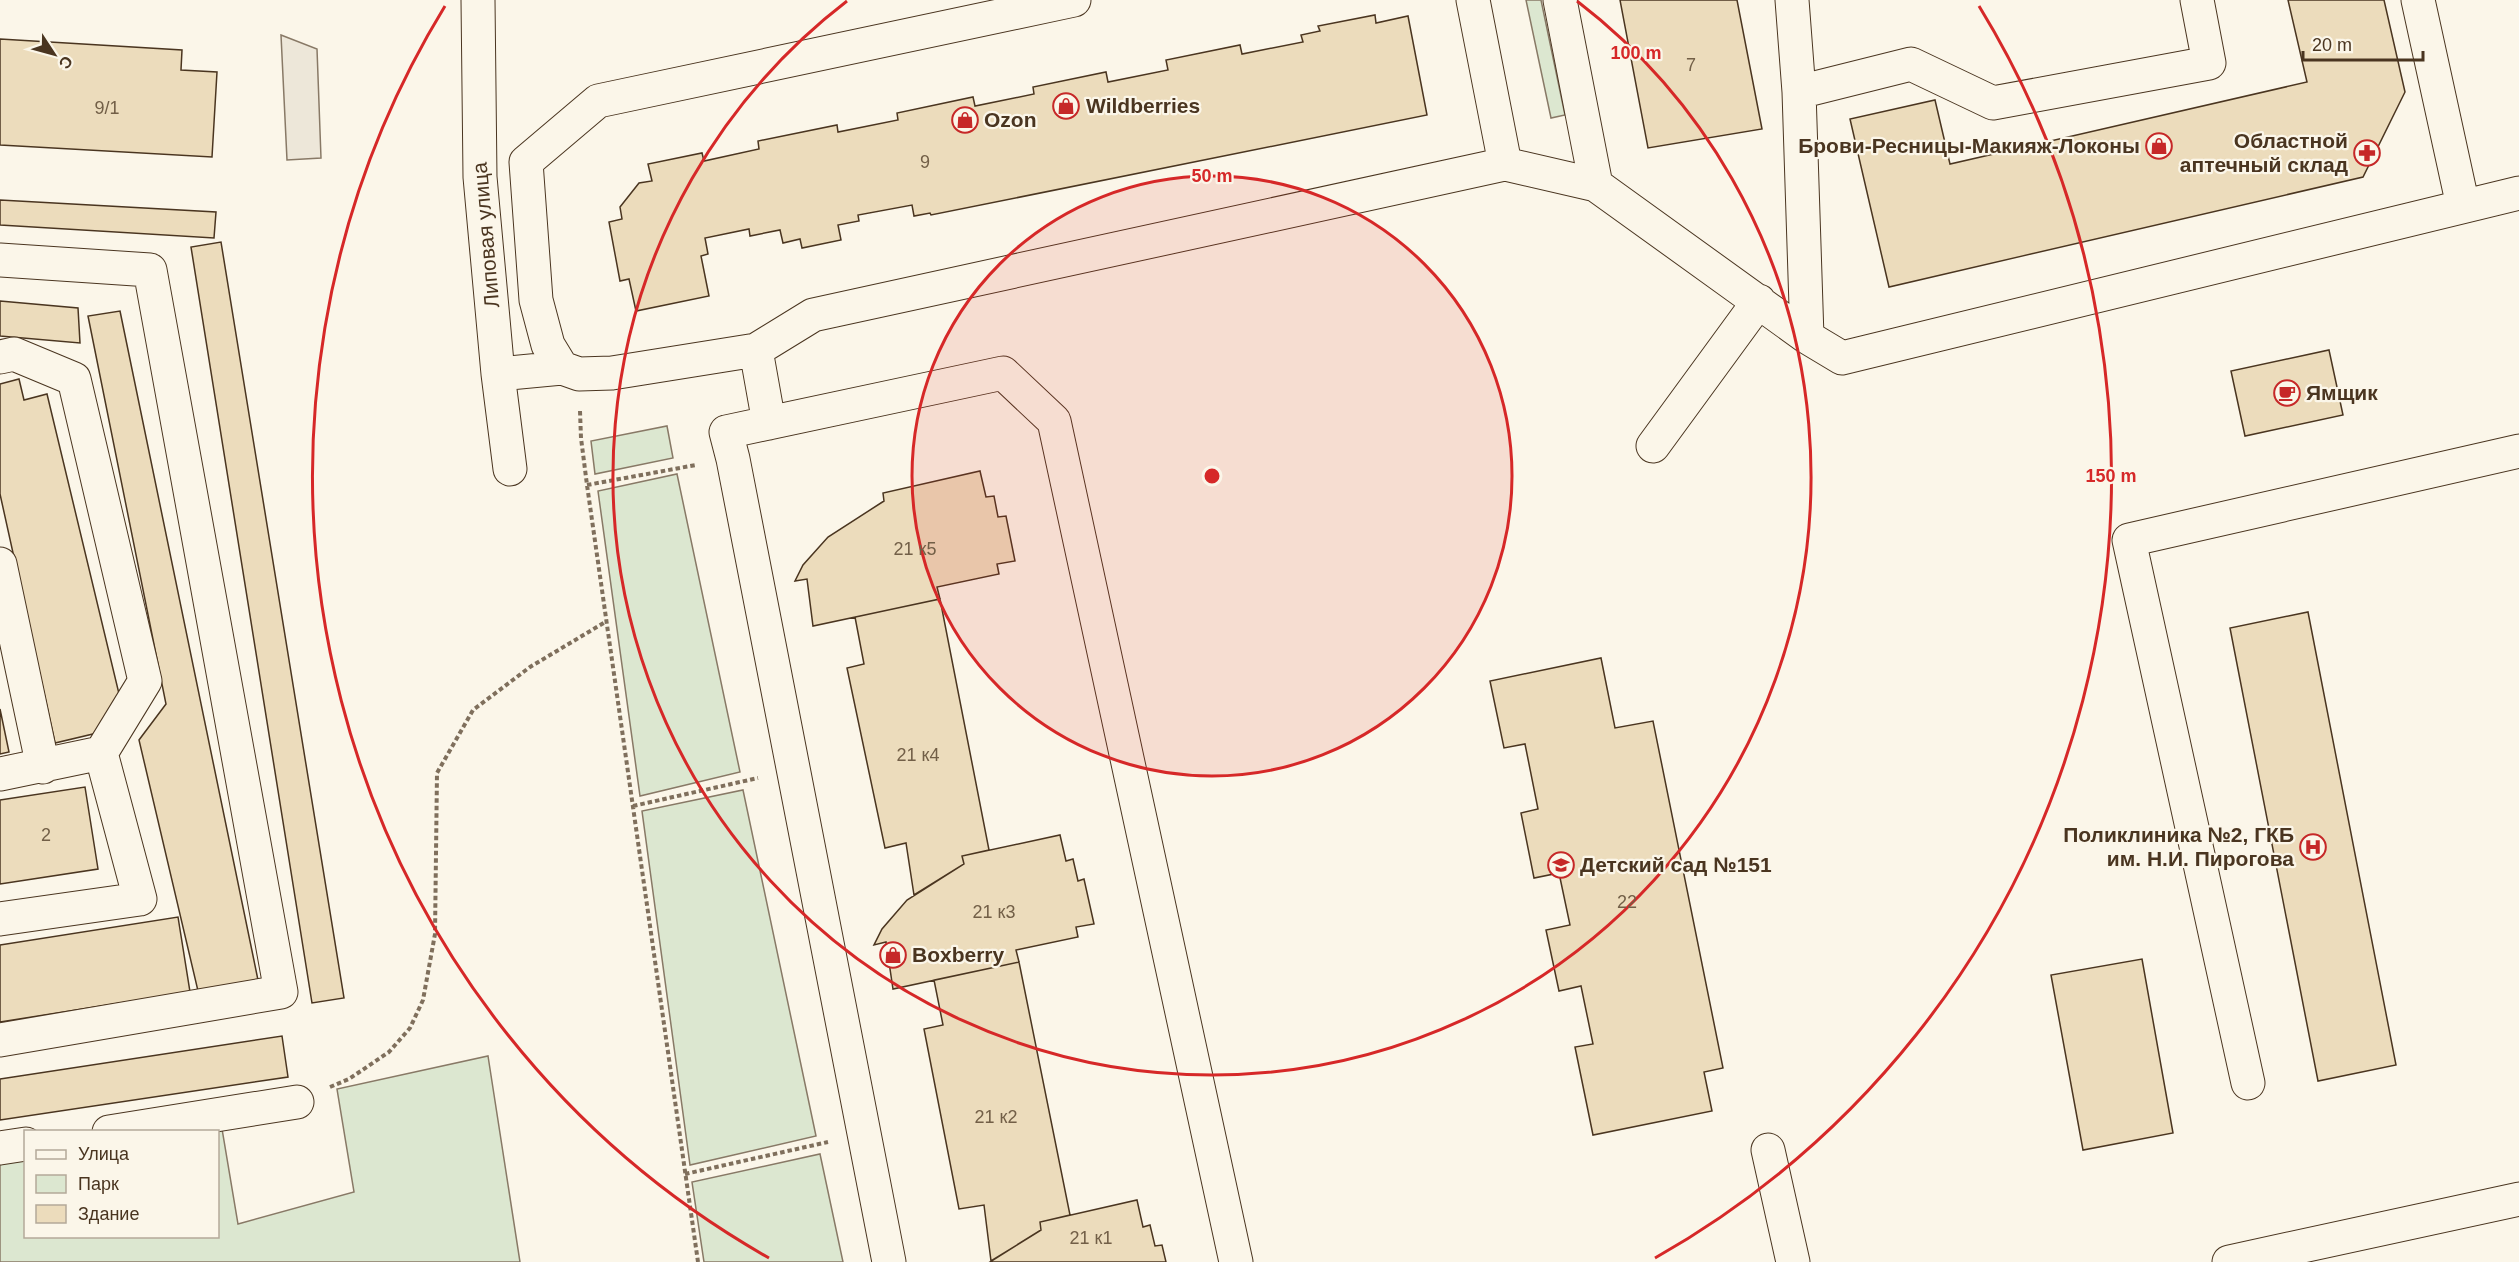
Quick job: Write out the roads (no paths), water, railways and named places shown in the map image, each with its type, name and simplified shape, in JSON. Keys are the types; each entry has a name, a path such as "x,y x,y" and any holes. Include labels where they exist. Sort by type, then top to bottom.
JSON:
{"street":[{"name":"Липовая улица","path":"478,0 480,177 498,374 510,469"},
{"path":"570,371 548,345 536,300 526,162 598,101 1074,0"},
{"path":"1473,0 1505,164"},
{"path":"1560,0 1596,185"},
{"path":"1792,0 1799,92 1807,338"},
{"path":"1799,92 1911,64 1993,103 2209,63 2197,0"},
{"path":"2418,0 2463,207"},
{"path":"498,374 570,371 612,373 756,350 813,315 1505,164 1596,185 1807,338 1842,358 2519,193"},
{"path":"0,260 150,270 281,992 0,1040"},
{"path":"1653,446 1759,302"},
{"path":"756,350 769,423"},
{"path":"0,357 14,354 74,379 145,681 101,753 43,767 0,774"},
{"path":"889,1262 726,432 1003,373 1054,421 1236,1262"},
{"path":"2248,1083 2128,540 2519,451"},
{"path":"0,564 43,767"},
{"path":"0,919 140,899 101,753"},
{"path":"115,1130 297,1102"},
{"path":"0,1148 24,1144"},
{"path":"1768,1150 1793,1262"},
{"path":"2229,1262 2519,1199"}],"place":[{"name":"Wildberries","path":"1066,106"},
{"name":"Ozon","path":"965,120"},
{"name":"Брови-Ресницы-Макияж-Локоны","path":"2159,146"},
{"name":"Областной аптечный склад","path":"2367,153"},
{"name":"Ямщик","path":"2287,393"},
{"name":"Поликлиника №2, ГКБ им. Н.И. Пирогова","path":"2313,847"},
{"name":"Детский сад №151","path":"1561,865"},
{"name":"Boxberry","path":"893,955"}]}
